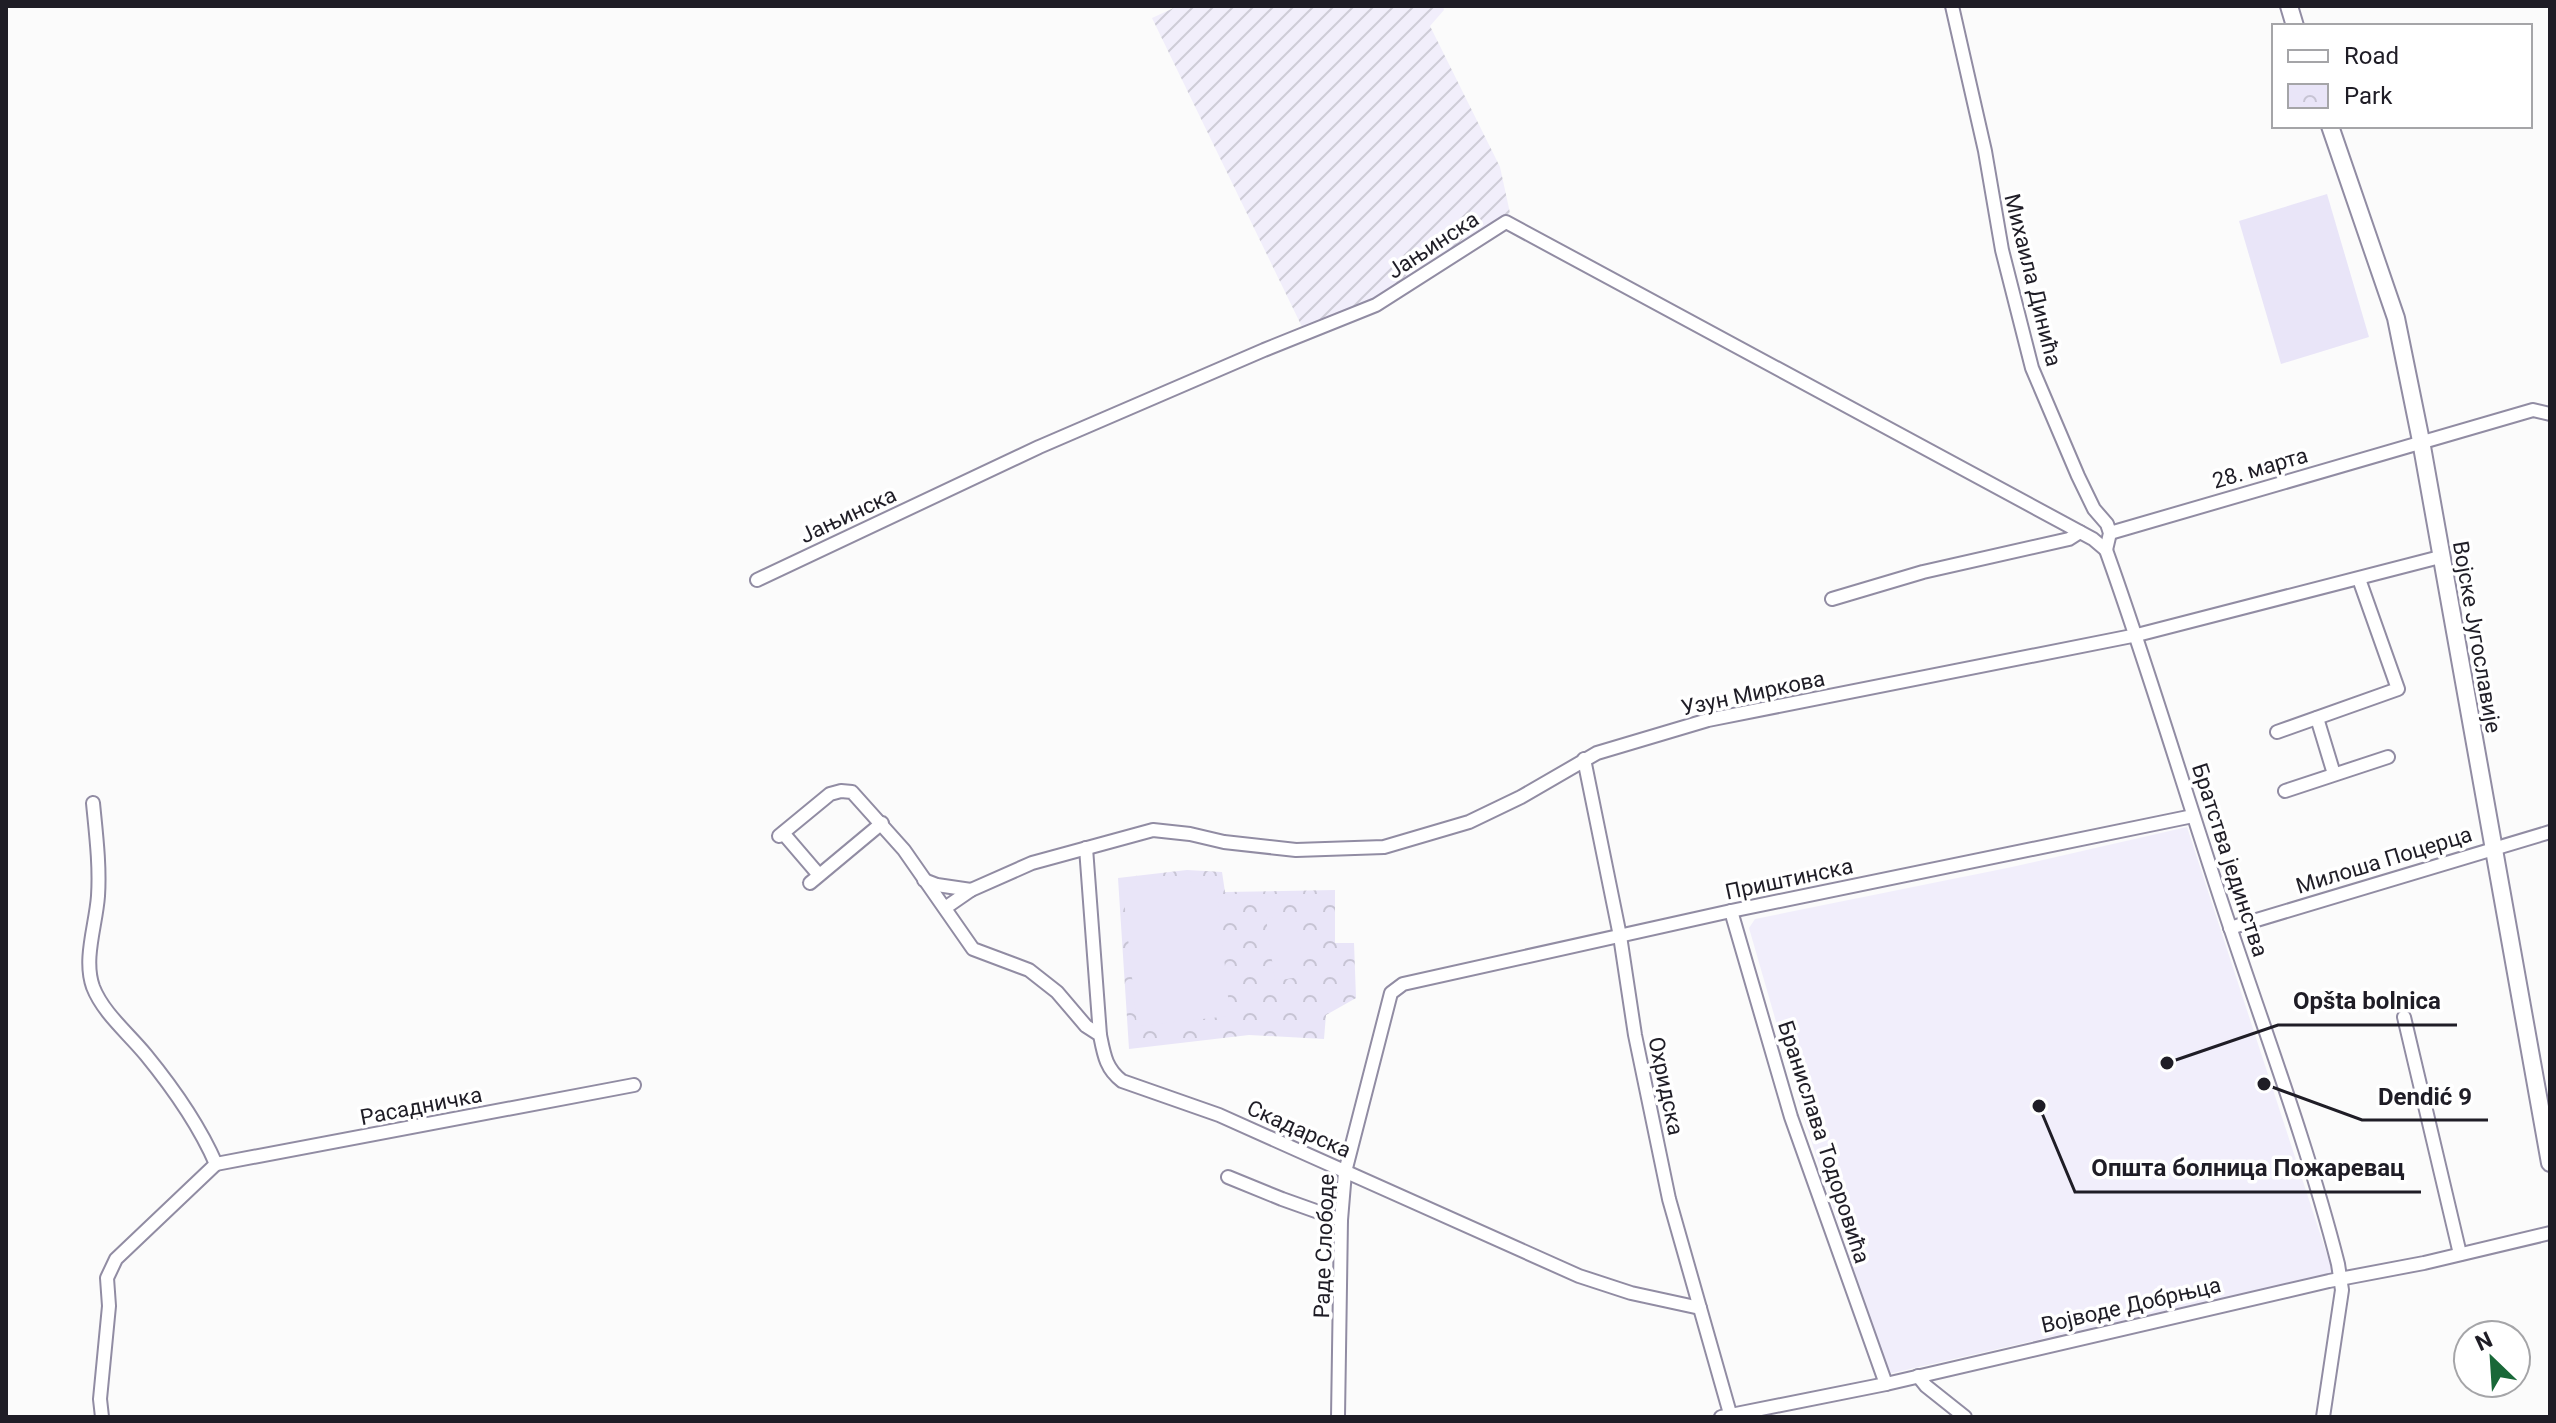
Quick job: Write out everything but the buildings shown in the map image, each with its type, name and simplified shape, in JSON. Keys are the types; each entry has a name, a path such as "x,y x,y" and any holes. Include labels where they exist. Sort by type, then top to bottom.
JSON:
{"main road":[{"name":"Војске Југославије","path":"2331,128 2396,318 2421,441 2550,1163"}],"street":[{"name":"Михаила Динића","path":"1952,6 1985,151 1988,184 2002,250 2032,368 2078,476 2110,533"},
{"name":"Јањинска","path":"757,580 1039,447 1376,305 1506,222 2080,532 2106,550"},
{"name":"28. марта","path":"2110,533 2533,410 2550,414"},
{"path":"1832,599 1923,572 2069,539 2080,532"},
{"path":"2106,550 2110,533"},
{"name":"Братства јединства","path":"2106,550 2137,635 2193,816 2290,1106 2342,1278 2323,1417"},
{"name":"Узун Миркова","path":"945,908 971,890 1032,863 1153,830 1296,850 1384,847 1469,822 1521,797 1584,759 1708,720 2137,635 2440,557"},
{"path":"2277,732 2398,689 2359,579"},
{"path":"2317,718 2334,774"},
{"path":"2285,791 2388,757"},
{"name":"Охридска","path":"1584,759 1669,1199 1727,1416"},
{"name":"Скадарска","path":"882,823 814,879 781,834 830,794 852,792 882,823 973,949 1018,964 1038,975 1086,1026 1100,1035 1108,1069 1122,1081 1219,1115 1579,1276 1631,1293 1700,1308"},
{"path":"93,803 99,868 90,969 92,983 103,1004 169,1084 200,1132 216,1164 116,1259 107,1278 109,1306 100,1399 102,1417"},
{"name":"Приштинска","path":"1395,988 1731,911 2193,816"},
{"name":"Милоша Поцерца","path":"2230,928 2550,832"},
{"path":"1086,848 1100,1035"},
{"path":"924,880 971,890"},
{"name":"Бранислава Тодоровића","path":"1731,911 1791,1117 1886,1384"},
{"name":"Раде Слободе","path":"1338,1417 1341,1220 1345,1172 1391,993 1395,988"},
{"path":"2404,1017 2460,1254"},
{"name":"Расадничка","path":"216,1164 634,1085"},
{"path":"1228,1177 1341,1220"},
{"name":"Војводе Добрњца","path":"1727,1416 1886,1384 2550,1233"},
{"path":"1918,1376 1965,1417"}],"shaded area":[{"path":"1178,6 1443,6 1444,10 1430,26 1500,167 1510,213 1440,262 1370,303 1305,333 1152,18"},
{"path":"2187,827 2333,1273 1888,1374 1805,1122 1749,928 1755,919 2012,867"}],"green space":[{"path":"2327,194 2369,337 2281,364 2239,221"},
{"path":"1187,870 1222,872 1225,892 1335,890 1335,943 1354,943 1356,998 1326,1015 1324,1039 1249,1035 1129,1049 1118,878"},
{"path":"1216,879 1230,1016 1137,1026 1123,889"},
{"path":"1295,914 1305,976 1275,981 1266,918"}],"place":[{"name":"Opšta bolnica","path":"2167,1063"},
{"name":"Dendić 9","path":"2264,1084"},
{"name":"Општа болница Пожаревац","path":"2039,1106"}]}
